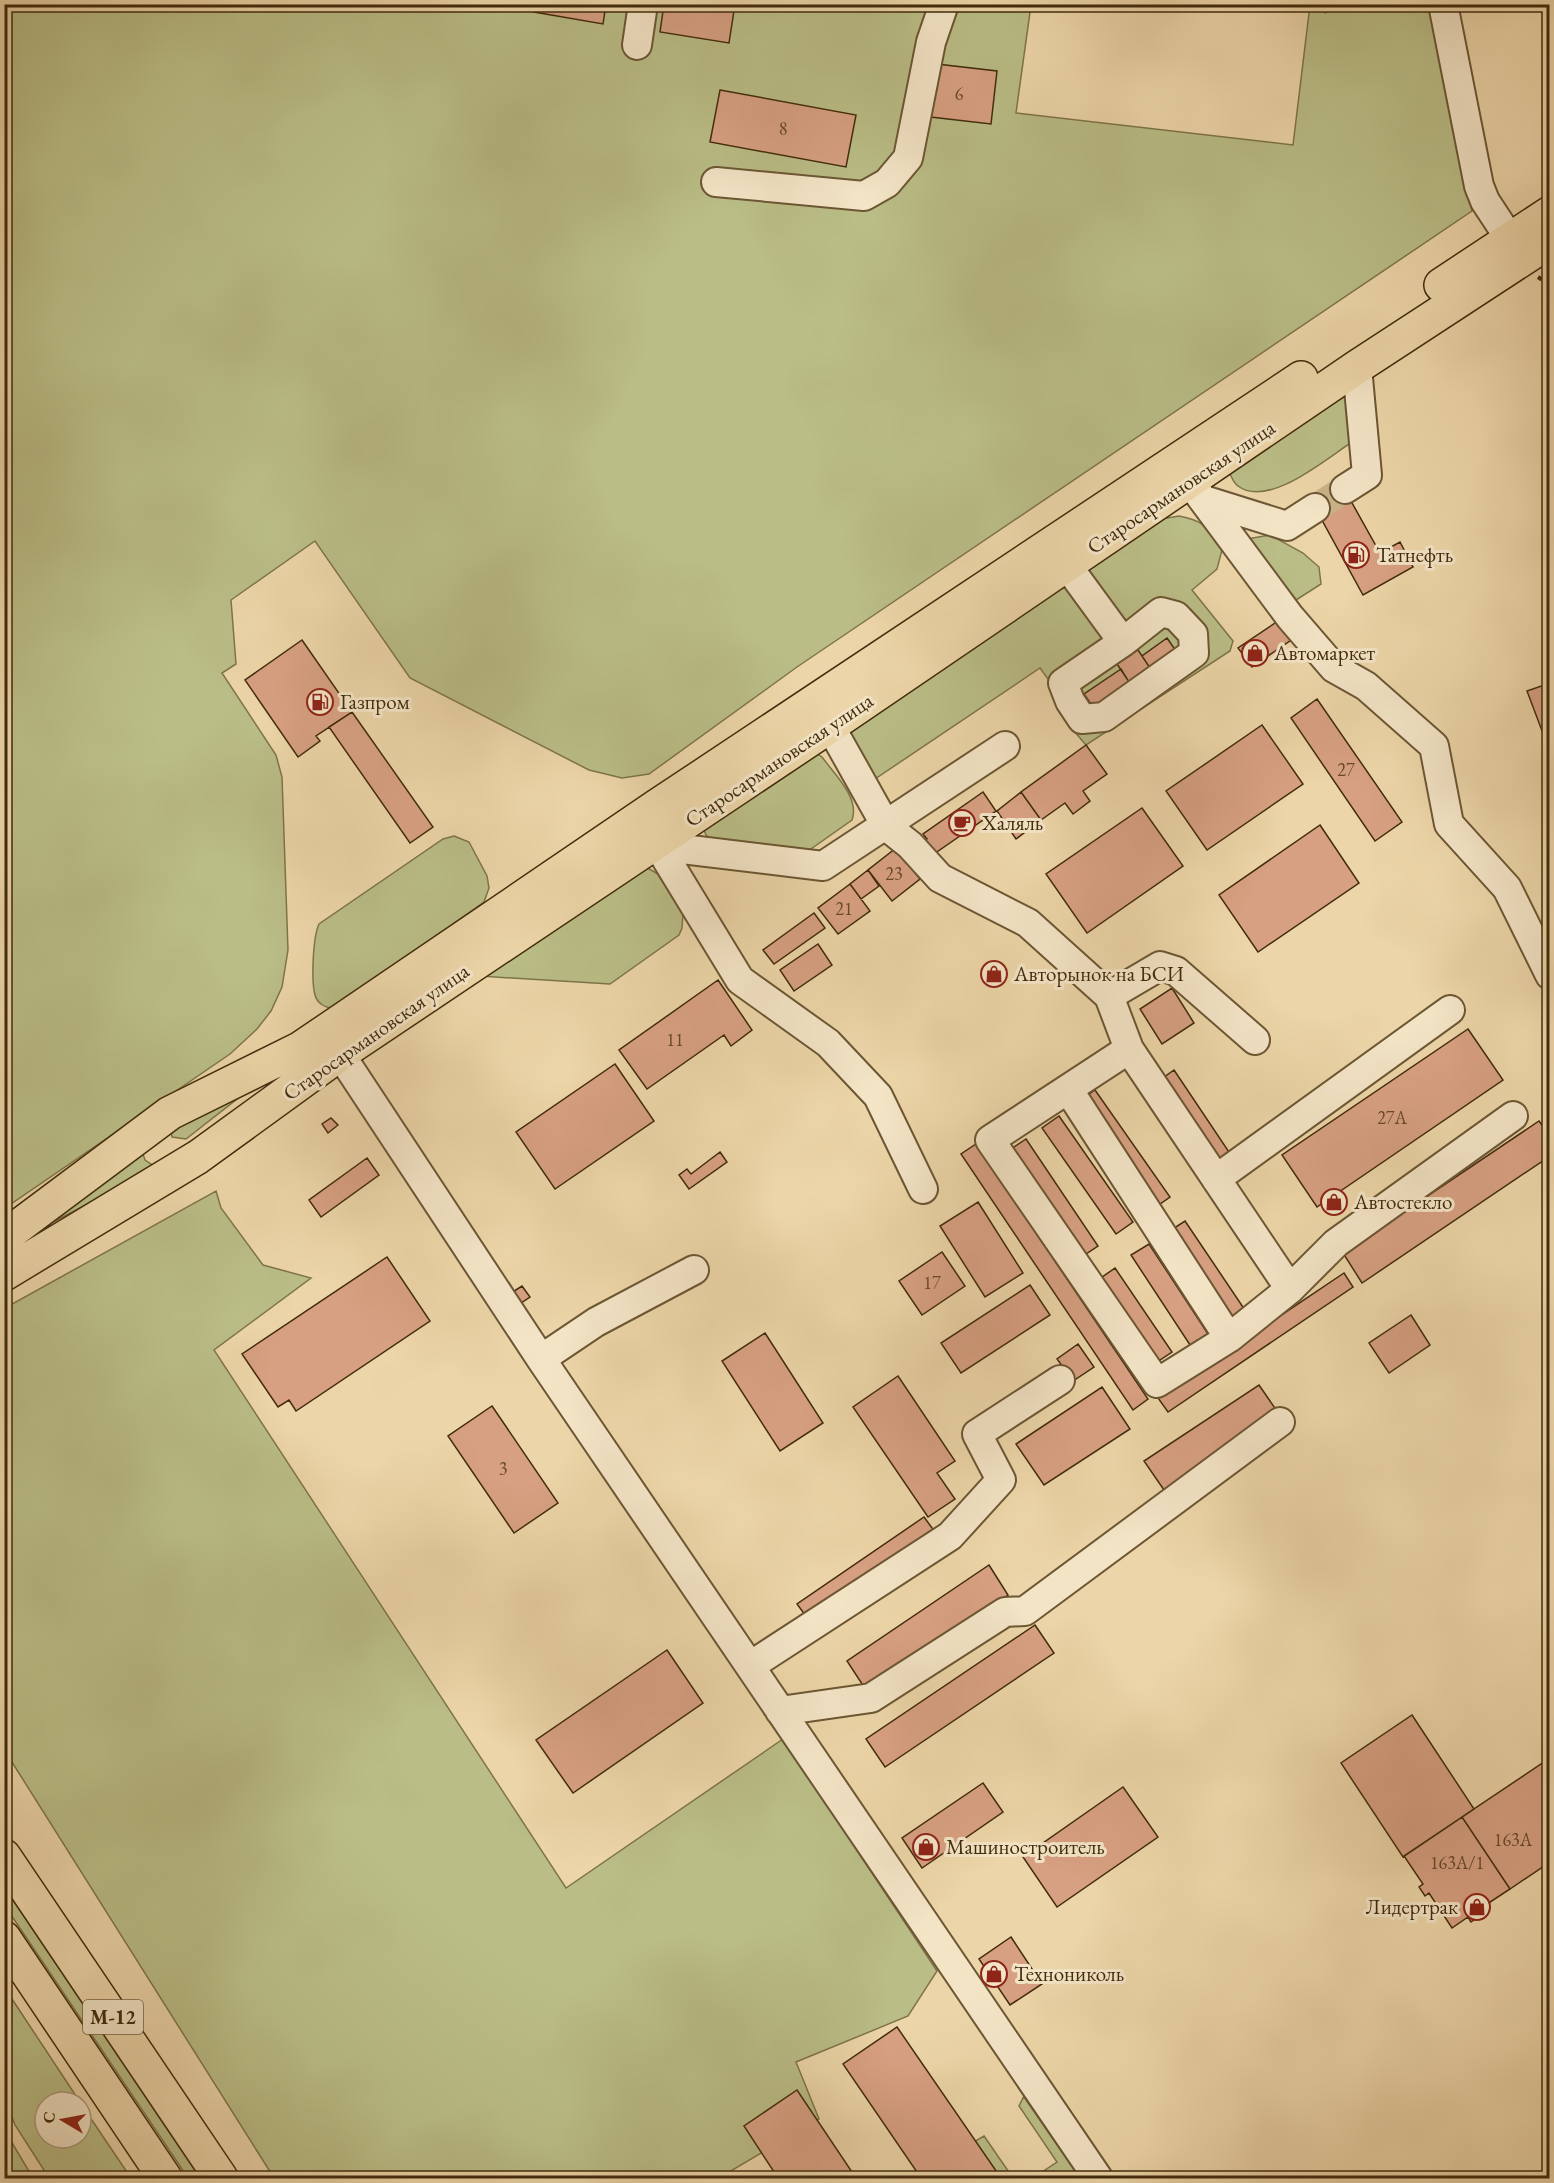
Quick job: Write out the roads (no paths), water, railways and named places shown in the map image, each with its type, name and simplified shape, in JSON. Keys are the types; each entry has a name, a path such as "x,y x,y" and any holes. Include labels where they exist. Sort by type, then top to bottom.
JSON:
{"main road":[{"name":"Старосармановская улица","path":"4,1237 170,1113 301,1048 657,806 1550,213"},
{"name":"Старосармановская улица","path":"4,1274 198,1157 340,1054 830,726 1066,564 1196,491 1357,367 1550,241"},
{"path":"170,1113 164,1140 166,1148 181,1157 198,1157"},
{"name":"М-12","path":"4,1856 221,2178"},
{"name":"М-12","path":"4,1938 165,2178"}],"street":[{"path":"637,45 643,4"},
{"path":"716,182 864,196 887,183 908,158 931,42 944,4"},
{"path":"1443,4 1479,186 1485,201 1510,239"},
{"path":"1345,489 1367,475 1357,367"},
{"path":"1196,491 1287,525 1315,508"},
{"path":"1196,491 1290,617 1334,668 1366,687 1434,746 1449,824 1507,888 1550,975"},
{"path":"1066,564 1123,642"},
{"path":"830,726 886,826 910,845 940,878 1028,923 1109,996 1130,1049 1290,1289"},
{"path":"656,842 682,849 823,866 1005,746"},
{"path":"656,842 740,980 828,1043 878,1096 923,1189"},
{"path":"1109,996 1161,966 1176,970 1255,1040"},
{"path":"1216,1179 1450,1010"},
{"path":"1130,1049 990,1140 1156,1383 1229,1338 1290,1289 1336,1243 1513,1116"},
{"path":"340,1054 540,1359 1098,2178"},
{"path":"1068,1089 1229,1338"},
{"path":"540,1359 596,1322 694,1270"},
{"path":"750,1666 950,1536 1001,1480 977,1434 1060,1380"},
{"path":"780,1711 871,1698 1005,1612 1024,1611 1280,1422"}],"tunnel":[{"path":"1315,508 1345,489"}],"place":[{"name":"Татнефть","path":"1356,555"},
{"name":"Автомаркет","path":"1255,653"},
{"name":"Газпром","path":"320,702"},
{"name":"Халяль","path":"962,823"},
{"name":"Авторынок на БСИ","path":"994,974"},
{"name":"Автостекло","path":"1334,1202"},
{"name":"Машиностроитель","path":"926,1847"},
{"name":"Лидертрак","path":"1477,1907"},
{"name":"Технониколь","path":"994,1974"}]}
